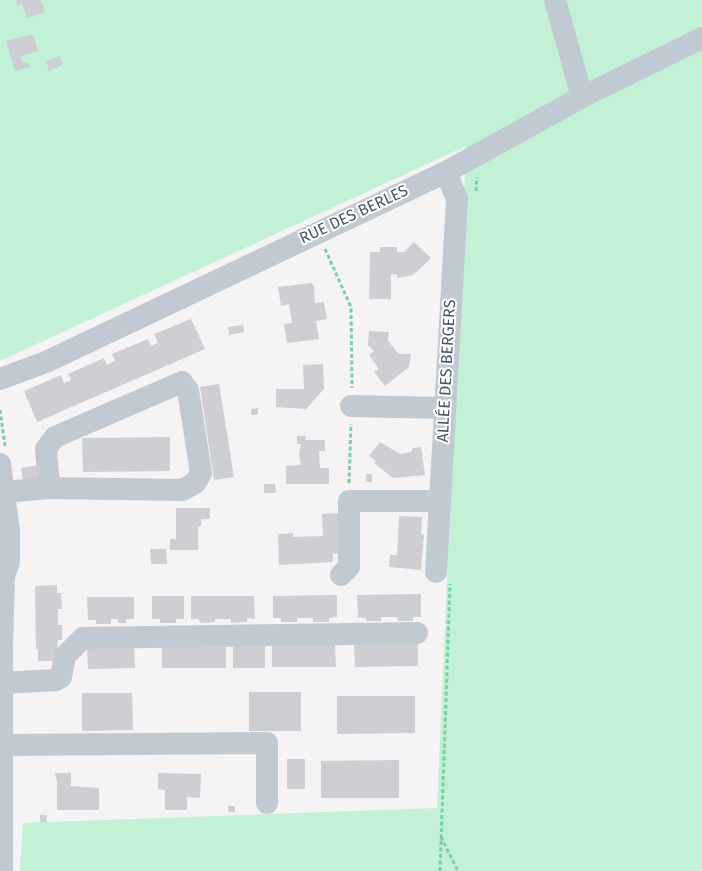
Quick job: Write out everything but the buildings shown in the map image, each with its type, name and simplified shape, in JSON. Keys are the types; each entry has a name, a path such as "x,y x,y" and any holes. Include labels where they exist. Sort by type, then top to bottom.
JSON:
{"street":[{"path":"555,0 582,97"},
{"name":"RUE DES BERLES","path":"0,379 46,362 446,172 582,97 702,38"},
{"name":"ALLÉE DES BERGERS","path":"436,572 444,408 458,199 446,172"},
{"path":"5,492 49,488 182,490 195,483 202,473 188,390 182,382 55,437 46,449 49,488"},
{"path":"352,406 444,408"},
{"path":"2,454 9,531 9,554 2,571 2,871"},
{"path":"341,575 349,566 349,501 440,500"},
{"path":"2,682 56,680 61,677 65,656 83,638 417,633"},
{"path":"2,745 267,744 267,803"}],"path":[{"path":"317,232 351,307 352,406 349,501"},
{"path":"0,410 2,454"},
{"path":"441,836 458,871"}],"green space":[{"path":"0,0 702,0 702,871 20,871 23,823 437,808 466,146 0,361"}]}
